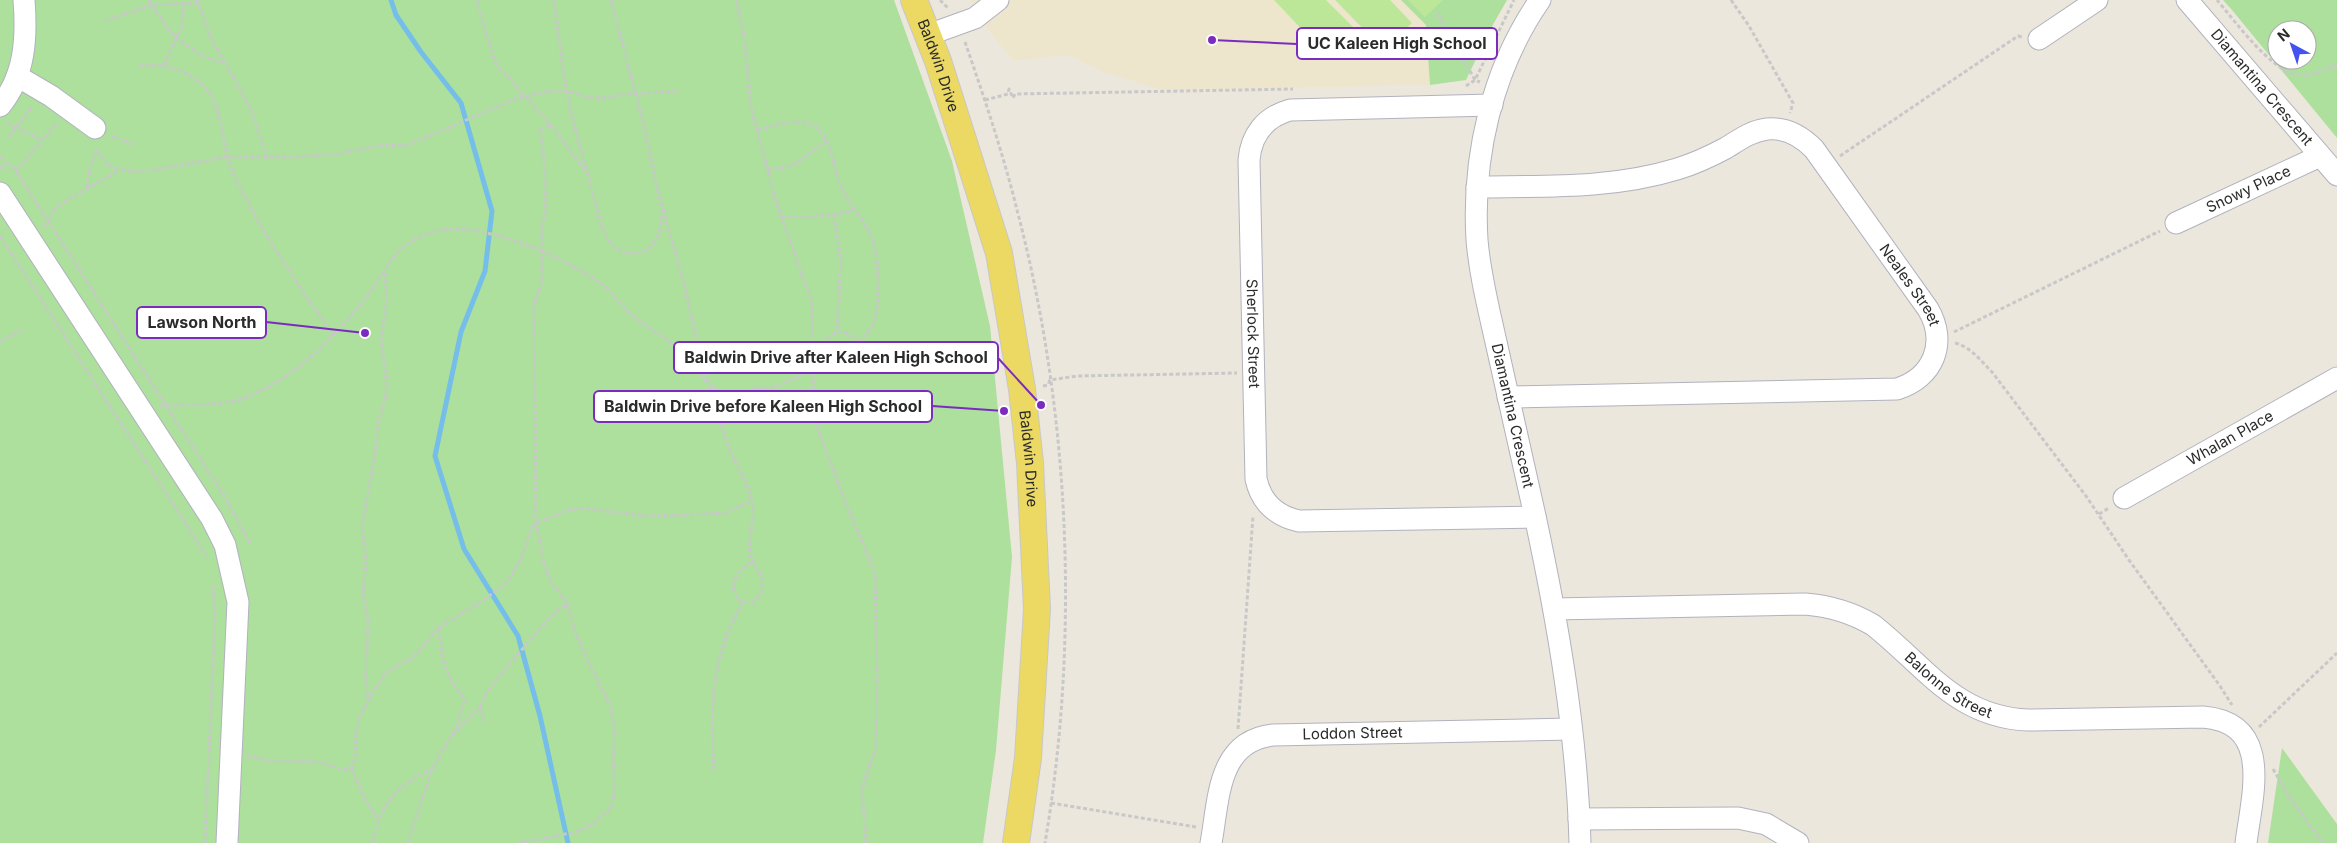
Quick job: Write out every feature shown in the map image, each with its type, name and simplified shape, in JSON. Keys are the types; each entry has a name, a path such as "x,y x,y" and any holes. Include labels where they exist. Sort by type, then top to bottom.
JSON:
{"main road":[{"name":"Baldwin Drive","path":"914,0 976,174 999,252 1022,389 1030,463 1036,609 1028,758 1016,843"}],"street":[{"path":"0,106 10,95 24,60 26,25 24,0"},
{"path":"928,35 975,18 998,0"},
{"name":"Diamantina Crescent","path":"1540,0 1511,53 1495,96 1485,132 1477,187 1476,214 1480,269 1554,609 1571,729 1580,843"},
{"path":"2039,39 2097,0"},
{"name":"Diamantina Crescent","path":"2187,0 2337,175"},
{"path":"17,76 44,92 95,128"},
{"name":"Sherlock Street","path":"1265,501 1258,487 1255,471 1249,160 1252,143 1267,121 1282,112 1299,109 1495,96"},
{"path":"1477,187 1586,185 1634,180 1695,162 1752,132 1769,129 1786,130"},
{"name":"Neales Street","path":"1508,397 1897,389 1912,383 1926,372 1934,358 1938,338 1936,325 1928,309 1808,143 1786,130"},
{"name":"Snowy Place","path":"2176,223 2320,156"},
{"path":"0,192 212,520 225,545 238,602 227,843"},
{"name":"Whalan Place","path":"2124,498 2337,378"},
{"path":"1265,501 1284,516 1307,521 1535,517"},
{"name":"Balonne Street","path":"1554,609 1805,604 1834,607 1873,625 1959,700 1992,715 2028,720 2203,717 2220,720 2242,734 2254,757 2255,774 2246,843"},
{"name":"Loddon Street","path":"1212,837 1226,768 1241,747 1256,738 1272,735 1571,729"},
{"path":"1579,819 1738,818 1766,824 1798,843"}],"path":[{"path":"149,0 171,34 204,58 225,63"},
{"path":"476,0 496,64 551,125 588,174"},
{"path":"554,0 567,91 602,227 610,242 622,251 639,253 654,243 663,210"},
{"path":"611,0 636,94 663,210 683,279 704,371 711,386 731,453 752,501 750,550 752,560 762,578 762,587 759,597 752,603 742,603 736,598 733,582 752,560"},
{"path":"736,0 744,35 751,107 781,216 812,302 813,366 817,426 848,509 875,572 876,748 862,788 866,843"},
{"path":"1731,0 1749,26 1793,103 1786,130"},
{"path":"2217,0 2246,34 2284,70 2298,75 2308,75 2337,65"},
{"path":"105,21 152,5 198,2 212,40 250,107 267,157"},
{"path":"164,65 182,26 184,4"},
{"path":"1438,14 1475,80 1495,96"},
{"path":"1826,166 2018,36 2039,39"},
{"path":"139,65 175,67 208,91 215,107 226,157 251,208 274,250 333,335"},
{"path":"1458,86 1468,86 1475,80"},
{"path":"985,100 1008,94 1009,89 1013,98 1015,94 1301,89"},
{"path":"97,150 106,162 122,169 146,171 226,157 297,158 337,154 378,146 408,145 447,127 526,96 549,90 567,91 590,98 679,91"},
{"path":"9,137 44,92"},
{"path":"16,171 69,109"},
{"path":"0,120 43,140"},
{"path":"757,130 794,122 806,122 814,126 823,135 840,183 873,240 877,259 878,289 876,313 873,324 856,344"},
{"path":"518,843 576,832 595,823 612,806 615,789 613,760 615,733 611,708 575,633 567,603 553,585 545,568 536,522 534,306 542,280 542,226 546,210 546,184 540,129 551,125"},
{"path":"95,128 134,144"},
{"path":"87,188 91,163 98,143 95,128"},
{"path":"767,170 792,166 826,141"},
{"path":"0,157 16,171 226,499 251,545"},
{"path":"0,168 7,164"},
{"path":"35,247 53,211 62,203 122,169"},
{"path":"781,216 805,218 834,216 854,210"},
{"path":"834,216 841,261 837,332"},
{"path":"1938,338 2176,223"},
{"path":"144,414 158,407 191,406 246,397 300,366 358,309 406,245 426,234 453,229 478,231 532,247 600,282 626,310 679,349 711,386 721,392 732,395 744,394 758,388 770,389 800,376 813,366"},
{"path":"0,236 200,545 208,562"},
{"path":"368,701 366,678 368,620 363,593 366,560 362,526 375,455 378,422 387,384 381,338 387,301 385,273"},
{"path":"0,342 22,329"},
{"path":"837,332 852,336 856,344 855,356 846,363 841,364 830,360 824,346 828,337 837,332"},
{"path":"1938,338 1962,345 1992,372 2099,514 2129,560 2220,686 2233,707"},
{"path":"813,353 825,351"},
{"path":"1022,389 1048,385 1050,380 1077,376 1253,372"},
{"path":"770,389 817,426"},
{"path":"231,748 269,761 323,763 340,770 351,768 355,761 356,734 360,716 387,672 414,656 438,628 484,600 506,582 522,557 531,530 536,522 581,508 648,516 686,515 726,512 752,501"},
{"path":"1241,747 1237,736 1253,517 1257,506 1265,501"},
{"path":"205,843 215,618 212,579"},
{"path":"454,732 480,707 487,691 547,620 567,603"},
{"path":"714,770 712,742 713,692 726,638 742,603"},
{"path":"408,843 433,768 454,732 465,699 450,681 443,667 438,628"},
{"path":"2253,732 2337,654"},
{"path":"480,707 485,720"},
{"path":"2270,764 2290,798 2322,843"},
{"path":"351,768 378,820"},
{"path":"373,843 378,820 404,783 433,768"},
{"path":"1051,802 1212,837"}],"shaded area":[{"path":"971,0 1402,0 1426,25 1430,85 1161,90 1101,71 1068,55 1013,61 978,17"}],"green space":[{"path":"0,0 894,0 952,161 990,326 1012,557 996,750 983,843 0,843"},
{"path":"1274,0 1326,0 1355,29 1327,56"},
{"path":"1335,0 1390,0 1412,23 1384,50"},
{"path":"1401,0 1507,0 1466,80 1430,85 1426,25"},
{"path":"1408,0 1443,0 1425,17"},
{"path":"2223,0 2337,0 2337,138 2281,70 2317,70 2317,20 2267,20 2267,53"},
{"path":"2282,748 2337,824 2337,843 2268,843"}],"waterway":[{"path":"391,0 396,15 421,52 461,103 492,211 485,271 461,332 435,456 464,549 518,636 540,716 568,843"}],"place":[{"name":"UC Kaleen High School","path":"1212,40"},
{"name":"Lawson North","path":"365,333"},
{"name":"Baldwin Drive after Kaleen High School","path":"1041,405"},
{"name":"Baldwin Drive before Kaleen High School","path":"1004,411"}]}
